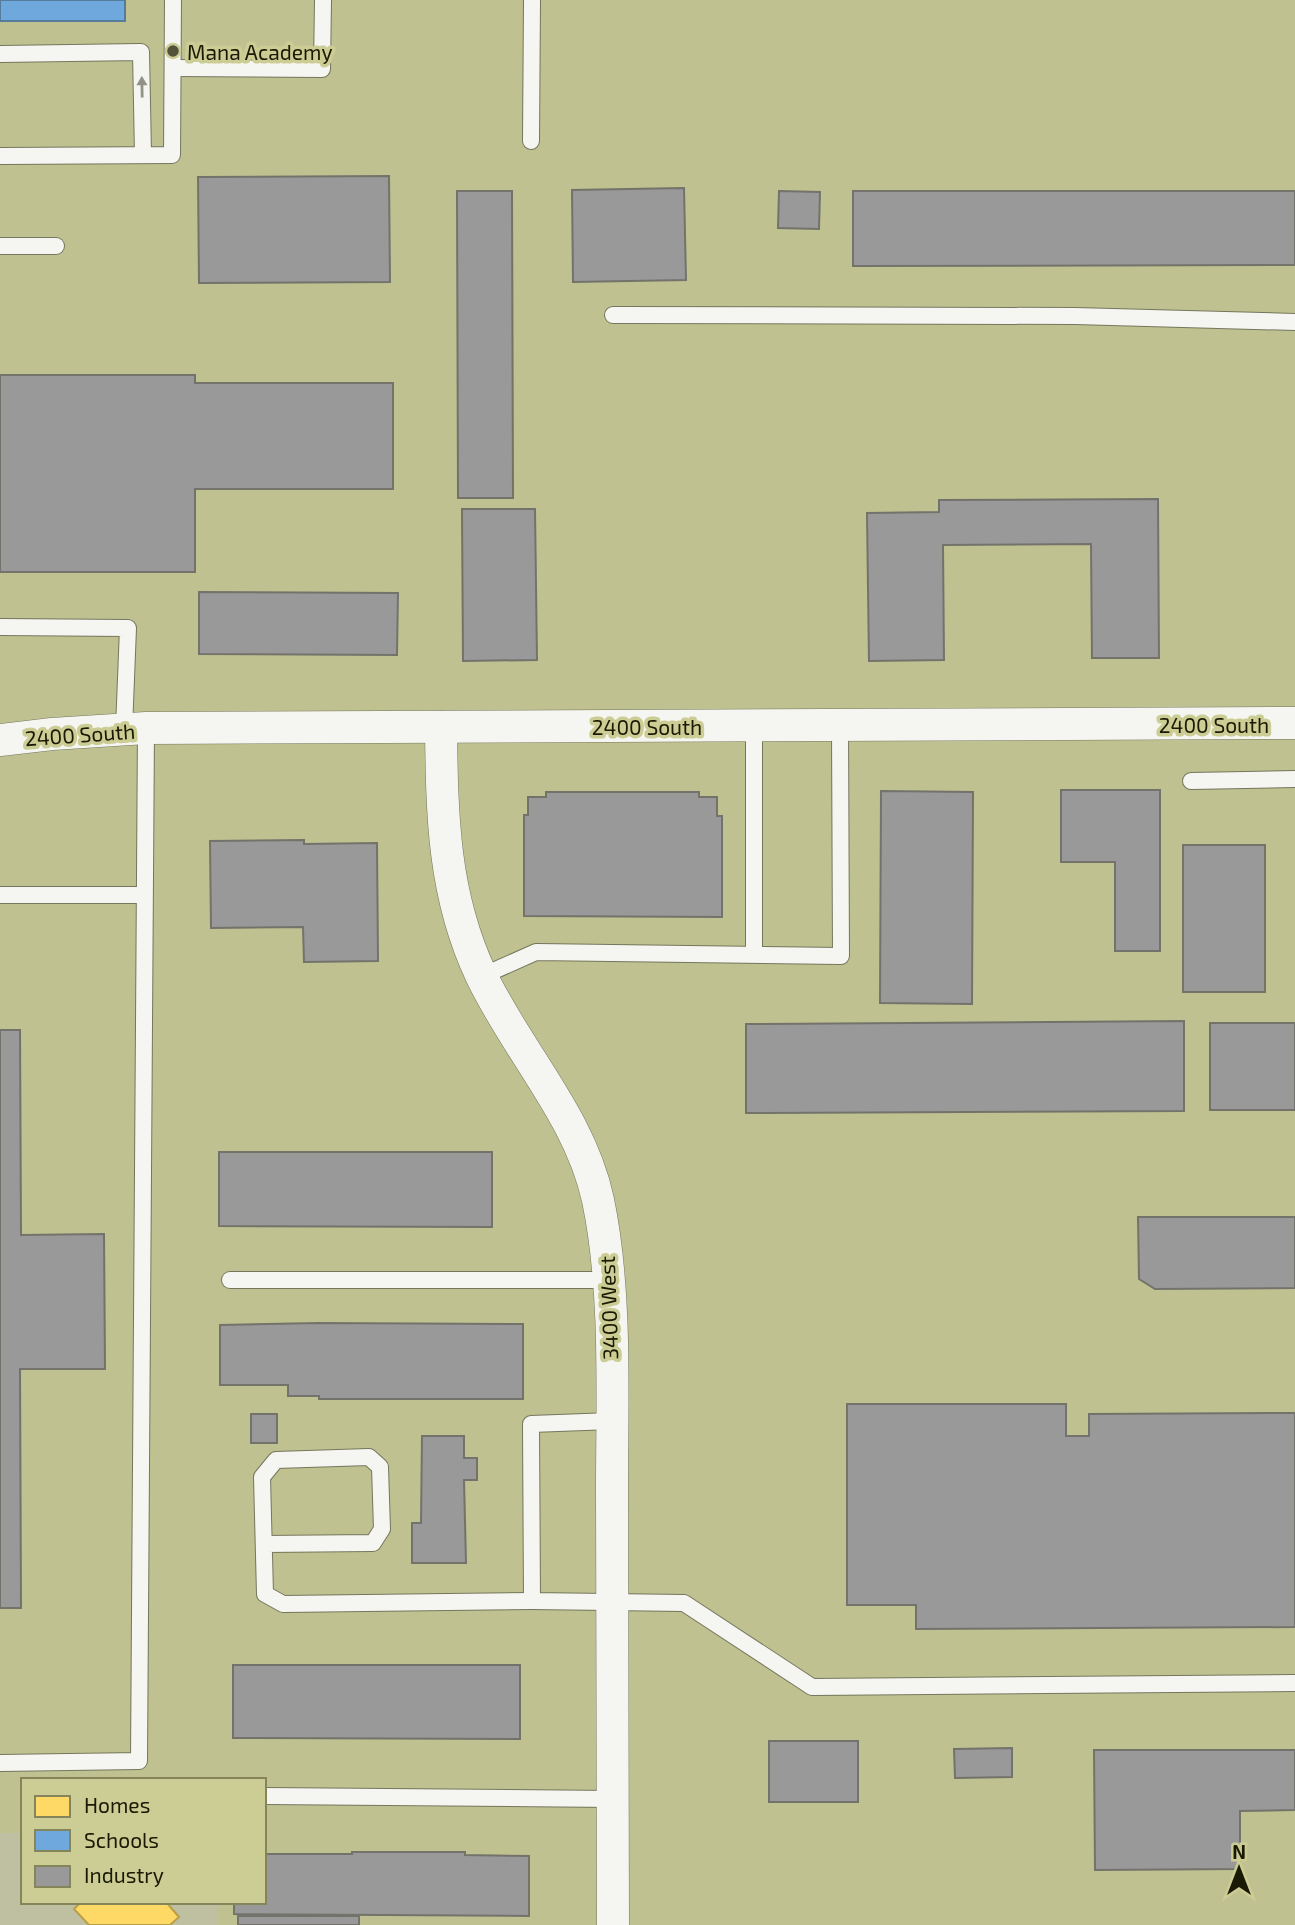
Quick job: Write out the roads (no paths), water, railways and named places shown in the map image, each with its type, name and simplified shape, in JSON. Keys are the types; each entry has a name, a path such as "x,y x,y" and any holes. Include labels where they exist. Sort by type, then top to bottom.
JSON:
{"street":[{"name":"2400 South","path":"0,740 135,729 1295,723"},
{"name":"3400 West","path":"441,727 442,815 446,858 466,939 503,1015 539,1070 585,1159 597,1196 605,1238 609,1280 612,1421 613,1925"}],"lane":[{"path":"0,156 172,155 173,0"},
{"path":"173,68 322,69 323,0"},
{"path":"531,141 532,0"},
{"path":"0,54 141,52 143,155"},
{"path":"0,246 56,246"},
{"path":"613,315 1075,316 1295,322"},
{"path":"0,627 128,628 143,895 139,1760 0,1763"},
{"path":"482,976 536,952 841,956 839,725"},
{"path":"754,726 754,954"},
{"path":"1191,781 1295,779"},
{"path":"0,895 143,895"},
{"path":"230,1280 609,1280"},
{"path":"532,1601 531,1424 612,1421"},
{"path":"264,1544 373,1543 382,1529 380,1467 369,1457 276,1460 262,1477 265,1594 283,1604 532,1601 684,1603 812,1687 1295,1683"},
{"path":"266,1796 613,1800"}],"place":[{"name":"Mana Academy","path":"173,51"}]}
